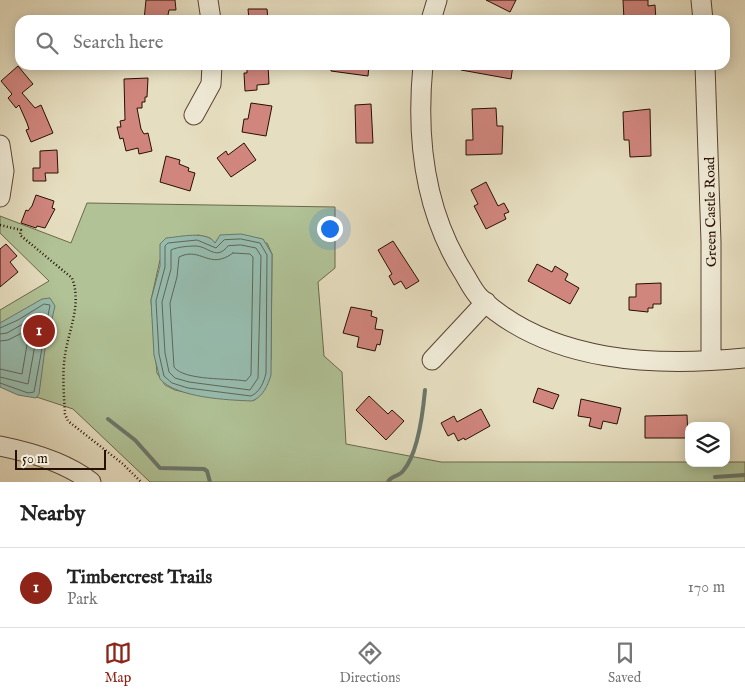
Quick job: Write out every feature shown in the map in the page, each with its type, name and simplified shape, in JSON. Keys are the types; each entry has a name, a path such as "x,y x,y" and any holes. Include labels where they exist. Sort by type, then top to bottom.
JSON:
{"street":[{"path":"208,0 210,15"},
{"path":"432,15 437,0"},
{"path":"701,0 702,15"},
{"path":"194,115 211,84 212,70"},
{"path":"423,70 420,97 422,153 430,201 450,251 479,297 518,326 554,344 578,351 652,359 745,358"},
{"name":"Green Castle Road","path":"706,70 711,242 711,359"},
{"path":"0,145 4,170 0,196"},
{"path":"432,360 486,302"},
{"path":"0,446 62,465 80,473 91,482"}],"path":[{"path":"0,226 21,230 20,235 72,278 75,287 76,306 65,355 64,390 68,422 123,464 141,482"}],"shaded area":[{"path":"87,203 335,207 335,268 318,282 324,356 342,372 346,444 441,462 685,462 685,467 730,467 730,462 745,462 745,482 150,482 73,409 0,385 0,310 49,281 0,233 0,216 71,243","holes":["198,235 210,238 215,243 267,243 272,254 271,359 255,400 203,396 175,390 165,385 157,373 151,300 160,260"]}],"water":[{"path":"241,234 263,239 272,254 271,375 268,383 262,394 252,401 203,397 178,390 160,379 154,355 151,300 160,266 160,244 166,238 193,235 206,237 215,243 220,235"},
{"path":"50,298 55,306 45,349 39,394 36,398 18,395 0,387 0,323 42,299"}],"building":[{"path":"146,0 175,0 176,10 169,10 168,15 144,15"},
{"path":"486,0 516,0 510,12"},
{"path":"623,0 648,0 648,6 655,5 656,15 624,15"},
{"path":"248,9 267,9 268,15 249,15"},
{"path":"15,69 21,70 33,84 22,93 35,108 41,105 53,133 31,142 26,130 29,129 19,105 16,108 8,98 12,94 1,81"},
{"path":"247,70 268,70 269,84 257,85 257,90 245,91 244,73 247,73"},
{"path":"331,70 369,70 368,76"},
{"path":"461,70 512,70 511,79"},
{"path":"148,78 147,97 145,97 145,102 142,102 142,108 137,108 141,129 144,134 148,133 152,151 139,154 138,148 126,151 123,138 120,139 117,127 121,127 120,121 125,120 124,79"},
{"path":"251,103 272,106 266,136 242,132 244,119 248,119"},
{"path":"371,104 373,143 356,143 355,105"},
{"path":"496,108 497,126 503,126 502,154 466,155 466,140 473,140 472,109"},
{"path":"650,109 651,156 630,157 629,140 624,140 623,112"},
{"path":"244,143 256,160 231,177 217,158 226,151 228,155"},
{"path":"57,150 58,173 45,173 46,181 33,181 33,168 40,168 40,151"},
{"path":"166,156 180,160 179,164 189,168 188,171 195,173 190,191 160,182"},
{"path":"486,182 498,206 504,203 509,212 504,214 506,219 486,229 474,206 478,204 471,190"},
{"path":"36,195 54,201 52,208 55,209 45,228 37,226 36,228 21,223 26,210 28,211 32,206"},
{"path":"393,241 419,281 406,289 401,281 394,285 389,276 392,274 378,250"},
{"path":"6,244 17,256 10,262 18,272 0,287 0,249"},
{"path":"537,264 552,272 555,266 568,274 565,280 579,288 570,304 528,281"},
{"path":"661,283 661,304 653,304 653,308 648,308 648,312 629,310 629,297 636,297 636,284"},
{"path":"351,307 372,311 371,316 377,318 375,329 383,330 380,345 377,344 375,351 357,347 359,337 343,333"},
{"path":"538,388 559,395 553,409 533,402"},
{"path":"369,396 388,414 392,410 404,421 386,440 356,410"},
{"path":"581,399 621,408 617,424 603,421 601,429 589,426 591,418 578,416"},
{"path":"481,409 490,426 465,440 464,438 458,441 454,433 448,436 441,423 454,416 457,422"},
{"path":"687,415 685,438 645,438 645,416"}],"waterway":[{"path":"388,482 391,478 401,473 408,464 419,432 425,390"},
{"path":"108,419 135,440 160,468 204,469 207,471 210,482"},
{"path":"715,477 745,475"}],"place":[{"name":"Timbercrest Trails","path":"39,331"}]}
